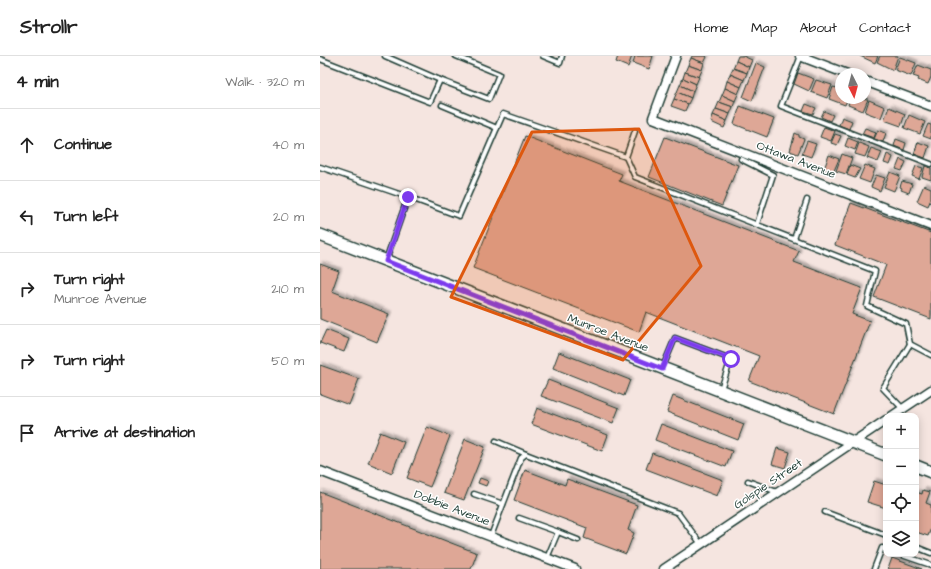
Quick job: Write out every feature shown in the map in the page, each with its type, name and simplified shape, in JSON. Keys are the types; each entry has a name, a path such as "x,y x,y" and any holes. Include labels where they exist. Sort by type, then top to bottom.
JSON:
{"main road":[{"name":"Munroe Avenue","path":"320,235 883,454"},
{"path":"919,467 931,472"}],"street":[{"name":"Ottawa Avenue","path":"676,56 653,118 931,226"},
{"path":"800,56 835,69"},
{"path":"871,83 931,106"},
{"path":"897,413 931,390"},
{"name":"Golspie Street","path":"664,569 883,422"},
{"name":"Dobbie Avenue","path":"320,470 575,569"}],"lane":[{"path":"385,56 489,99 498,74 456,56"},
{"path":"543,56 560,63 562,56"},
{"path":"800,56 781,106 931,164"},
{"path":"320,59 430,102 440,80"},
{"path":"442,105 497,128"},
{"path":"320,167 459,216 503,114 626,157"},
{"path":"635,131 626,157 635,177 875,271 867,306 906,324 910,344 883,388 903,409"},
{"path":"741,159 773,175 757,224"},
{"path":"386,261 408,197"},
{"path":"794,239 807,200"},
{"path":"662,369 675,338 731,359 720,391"},
{"path":"910,344 931,356"},
{"path":"496,441 678,513 701,544"},
{"path":"491,536 521,458 526,454"},
{"path":"748,481 777,492"},
{"path":"474,494 503,504"},
{"path":"825,512 883,535"},
{"path":"519,518 578,540"},
{"path":"547,558 558,532"},
{"path":"874,569 883,548"},
{"path":"919,548 931,553"},
{"path":"907,557 931,566"}],"highlighted area":[{"path":"639,129 701,266 623,360 451,297 532,132"}],"building":[{"path":"618,56 632,56 628,67 616,62"},
{"path":"635,56 653,56 649,69 633,63"},
{"path":"692,56 707,57 704,63 691,58"},
{"path":"738,56 743,56 752,60 749,67 736,61"},
{"path":"860,56 878,56 875,63"},
{"path":"880,56 898,56 893,70 877,62"},
{"path":"900,57 916,63 911,76 895,70"},
{"path":"691,58 704,63 702,70 688,65"},
{"path":"736,61 749,67 747,73 733,68"},
{"path":"756,63 765,67 752,101 743,97"},
{"path":"688,65 702,70 699,77 685,72"},
{"path":"918,65 931,70 931,77 928,84 913,76"},
{"path":"733,68 747,73 744,80 730,74"},
{"path":"685,72 699,77 696,84 683,78"},
{"path":"798,73 814,79 809,91 794,84"},
{"path":"730,74 744,80 741,87 727,81"},
{"path":"683,78 696,84 693,91 680,85"},
{"path":"816,80 832,85 827,98 811,92"},
{"path":"727,81 741,87 738,94 725,88"},
{"path":"680,85 693,91 691,98 677,92"},
{"path":"833,87 835,88 835,101 829,99"},
{"path":"725,88 738,94 735,101 722,95"},
{"path":"677,92 691,98 688,104 674,99"},
{"path":"722,95 735,101 733,107 719,102"},
{"path":"674,99 688,104 685,111 671,106"},
{"path":"871,101 885,107 881,118 865,112 868,104 871,104"},
{"path":"719,102 733,107 730,114 716,109"},
{"path":"806,104 816,108 813,114 803,111"},
{"path":"848,104 866,104 863,111"},
{"path":"740,106 774,119 767,137 734,124"},
{"path":"889,107 905,114 901,126 884,120"},
{"path":"716,109 730,114 727,121 713,115"},
{"path":"824,111 833,115 830,121 821,117"},
{"path":"713,115 727,121 724,128 711,122"},
{"path":"909,115 925,122 920,134 904,128"},
{"path":"842,117 852,121 849,129 839,125"},
{"path":"928,124 931,125 931,139 923,136"},
{"path":"824,127 835,131 831,141 820,137"},
{"path":"865,128 876,132 874,138 862,134"},
{"path":"878,130 886,133 883,142 874,139"},
{"path":"795,133 804,139 798,154 790,151"},
{"path":"835,134 841,136 837,145 831,143"},
{"path":"525,136 622,174 619,181 799,251 794,262 862,288 852,314 870,321 834,414 749,381 759,356 646,312 639,332 473,268"},
{"path":"665,137 738,165 722,206 649,177"},
{"path":"848,138 858,142 855,150 845,146"},
{"path":"896,139 906,143 904,150 894,146"},
{"path":"807,141 816,144 811,157 802,154"},
{"path":"918,142 929,146 925,158 914,154"},
{"path":"859,143 869,147 865,157 855,154"},
{"path":"871,148 882,152 878,162 867,158"},
{"path":"842,154 852,158 846,174 836,171"},
{"path":"887,154 893,157 890,165 884,163"},
{"path":"829,155 839,159 833,173 824,169"},
{"path":"900,159 906,162 902,171 896,169"},
{"path":"850,165 860,169 855,178 847,175"},
{"path":"865,165 875,169 870,183 859,179"},
{"path":"916,166 923,168 919,179 912,176"},
{"path":"925,166 931,168 931,180 922,177"},
{"path":"890,172 900,176 894,191 884,187"},
{"path":"876,175 885,178 880,191 871,187"},
{"path":"902,181 912,184 909,193 901,190 902,188 900,187"},
{"path":"924,185 931,188 931,199 928,206 917,201"},
{"path":"851,203 931,233 931,319 874,297 886,265 835,245"},
{"path":"320,264 339,271 332,291 389,314 377,342 320,319"},
{"path":"326,330 349,339 344,352 320,343"},
{"path":"559,352 630,380 624,396 553,368"},
{"path":"320,365 359,379 349,405 320,394"},
{"path":"548,380 619,408 613,423 541,396"},
{"path":"673,396 744,424 738,440 667,412"},
{"path":"537,408 608,435 602,451 531,424"},
{"path":"661,424 732,451 726,467 655,440"},
{"path":"427,427 450,436 430,487 407,478"},
{"path":"380,432 404,442 392,473 368,463"},
{"path":"465,439 485,447 464,500 444,493"},
{"path":"777,448 790,452 785,468 772,464"},
{"path":"652,453 723,480 717,496 646,469"},
{"path":"525,470 565,485 567,479 637,505 628,530 634,533 626,554 584,538 587,528 514,500"},
{"path":"480,478 488,481 486,486 478,483"},
{"path":"874,481 883,484 883,507 867,502"},
{"path":"923,490 930,492 926,503 931,505 931,528 928,536 919,533 919,493 922,494"},
{"path":"320,492 477,553 471,569 320,569"},
{"path":"892,558 922,569 888,569"}],"route":[{"path":"408,197 386,261 662,369 675,338 731,359"}]}
